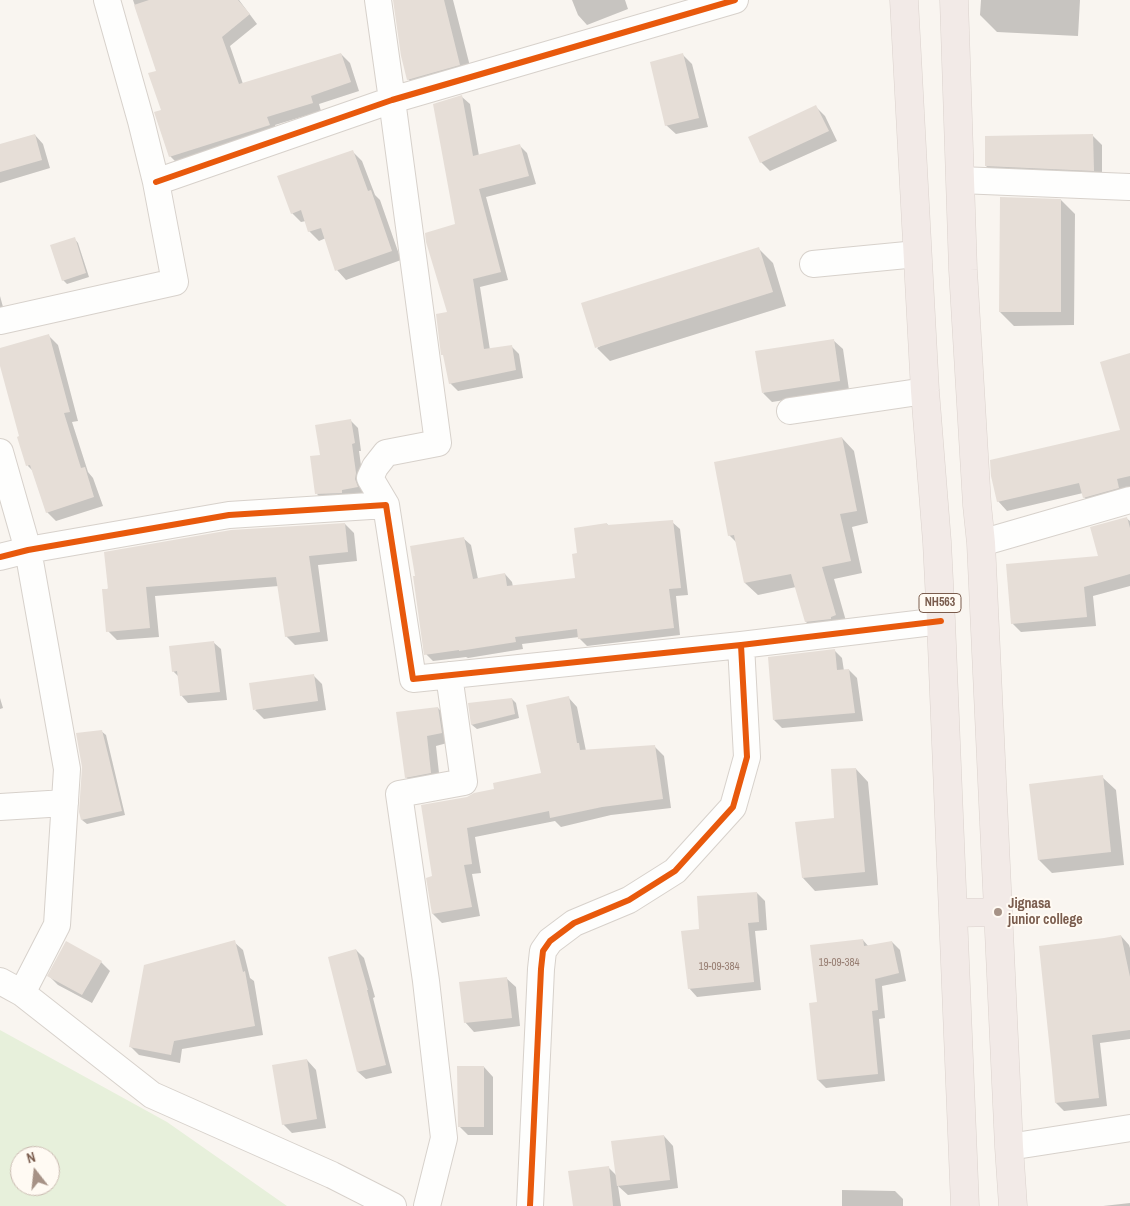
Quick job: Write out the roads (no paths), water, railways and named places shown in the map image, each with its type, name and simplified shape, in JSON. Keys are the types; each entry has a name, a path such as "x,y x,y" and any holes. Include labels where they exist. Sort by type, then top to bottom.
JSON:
{"highway":[{"name":"NH563","path":"904,0 925,390 937,542 965,1206"},
{"path":"954,0 962,270 981,544 1008,1147 1013,1206"},
{"path":"953,913 998,912"}],"street":[{"path":"0,321 175,282 156,182 141,121 106,0"},
{"path":"378,0 438,443 386,453 375,467 370,478 386,505 413,679 941,622"},
{"path":"156,182 392,100 735,0"},
{"path":"960,180 1129,187"},
{"path":"813,264 917,254"},
{"path":"790,411 925,390"},
{"path":"0,452 28,550 67,769 57,925 11,987 152,1095 332,1175 393,1206"},
{"path":"981,544 1130,500"},
{"path":"0,557 28,550 229,514 386,505"},
{"path":"530,1206 540,978 543,951 550,941 574,923 628,900 675,871 733,807 747,757 741,645"},
{"path":"426,1206 444,1138 426,981 399,794 464,782 449,675"},
{"path":"0,807 65,803"},
{"path":"1008,1147 1130,1128"}],"place":[{"name":"Jignasa junior college","path":"998,912"}]}
